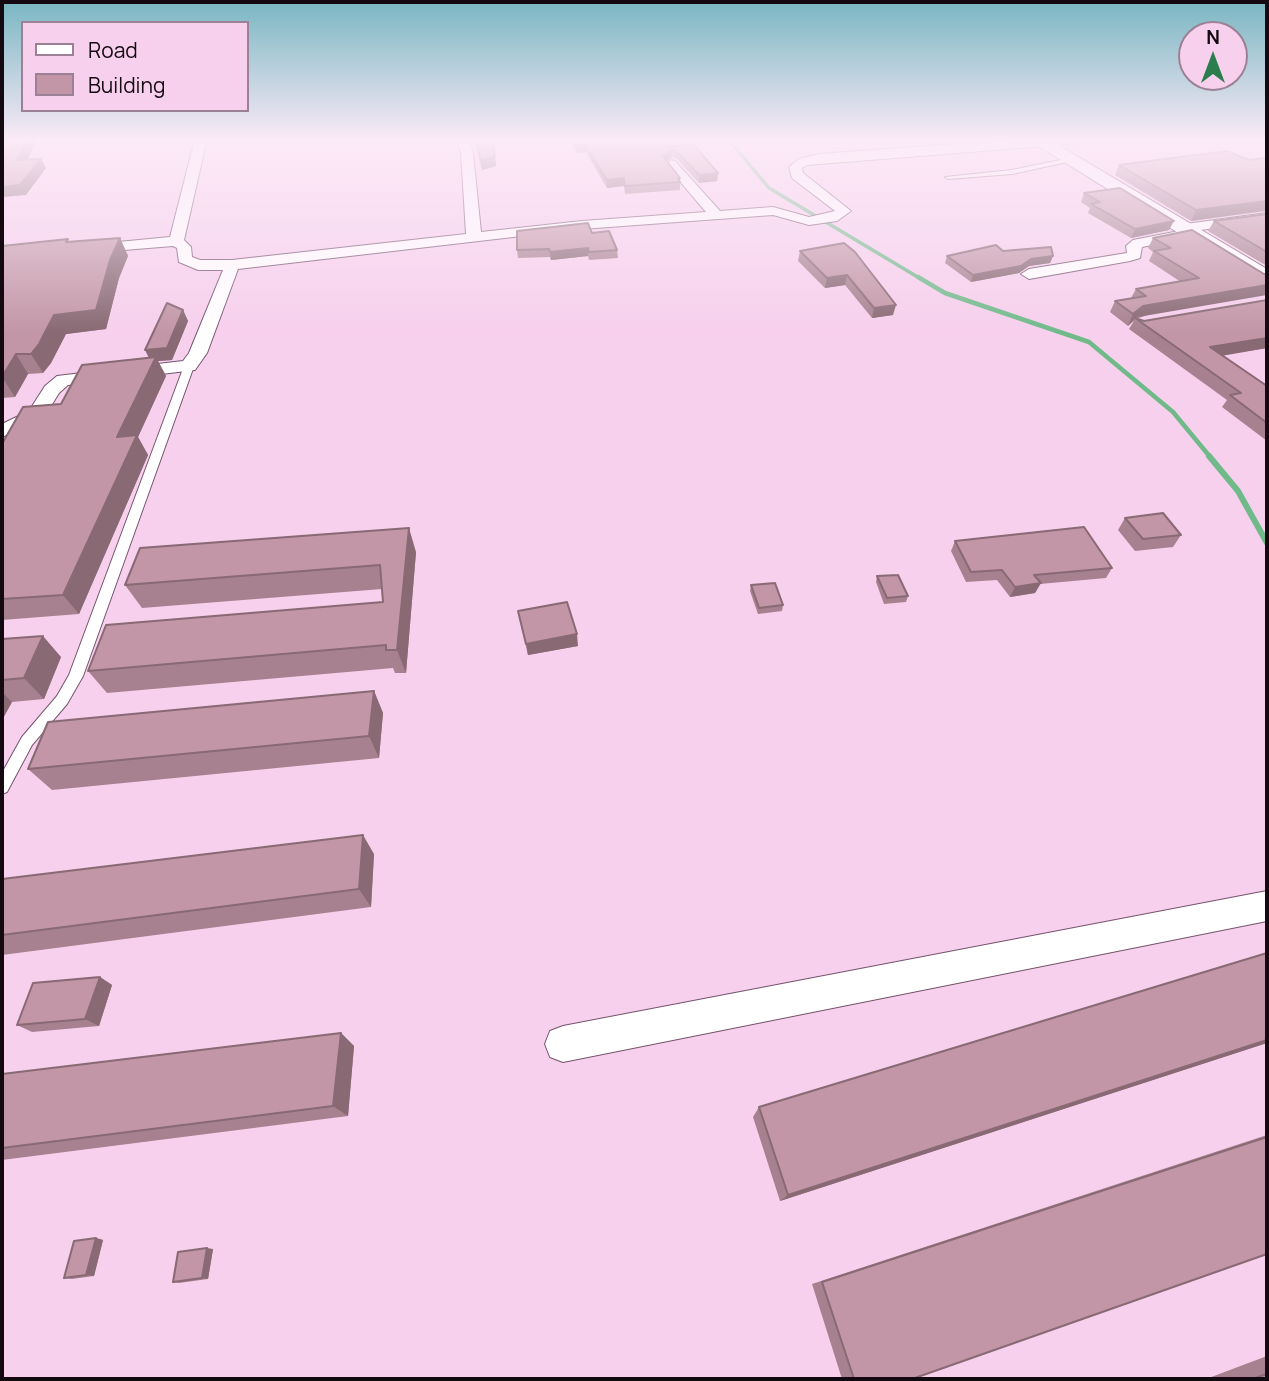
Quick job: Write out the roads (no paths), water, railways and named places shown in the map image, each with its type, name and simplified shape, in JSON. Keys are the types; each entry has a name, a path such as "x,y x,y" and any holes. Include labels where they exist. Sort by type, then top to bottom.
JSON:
{"main road":[{"path":"1143,203 1267,278"}],"street":[{"path":"177,241 186,203"},
{"path":"471,203 474,237"},
{"path":"705,203 716,216"},
{"path":"73,250 177,241 184,247 184,259 198,265 232,265 582,225 773,211 809,221 837,217 844,211 834,203"},
{"path":"1029,274 1125,258 1135,255 1133,246 1138,243 1187,230 1267,217"},
{"path":"2,431 36,415 52,390 63,380 189,366 198,353 232,265"},
{"path":"563,1044 1267,906"}],"lane":[{"path":"2,787 27,741 62,701 76,676 189,366"}],"waterway":[{"path":"795,203 921,279"},
{"path":"918,277 945,293 1089,342 1173,412 1211,458"},
{"path":"1209,456 1238,491 1267,543"}]}
